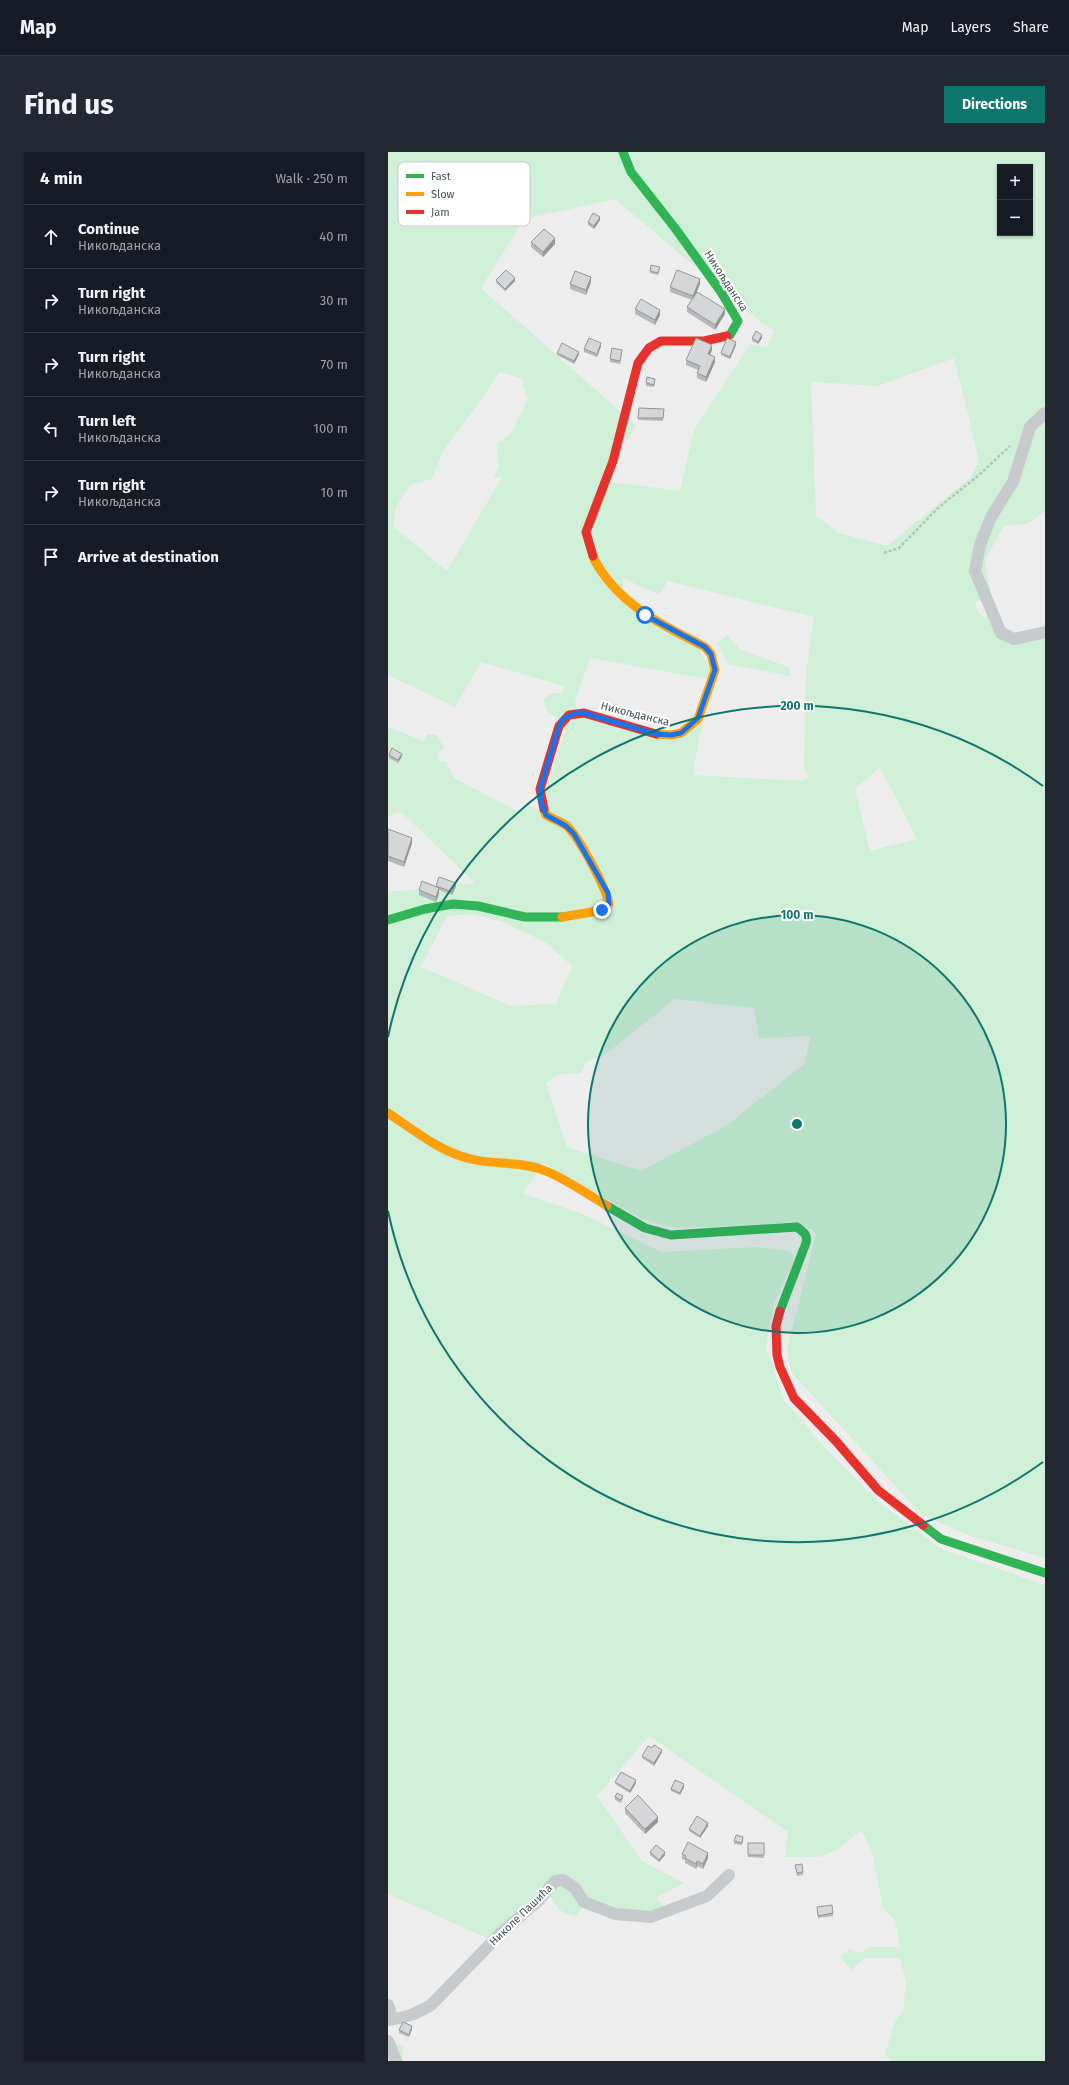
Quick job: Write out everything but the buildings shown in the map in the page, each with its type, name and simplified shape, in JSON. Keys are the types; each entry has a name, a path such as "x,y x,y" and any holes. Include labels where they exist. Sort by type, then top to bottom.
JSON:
{"street":[{"name":"Никољданска","path":"388,920 434,906 461,904 481,906 525,917 590,914 602,910 609,904 608,893 574,834 566,826 546,815 541,802 540,789 559,726 570,715 584,713 656,734 671,735 681,733 698,718 715,670 711,654 705,647 645,615 618,594 595,563 586,532 614,461 638,363 649,348 661,341 704,341 730,336 738,321 721,292 632,172 623,152"},
{"path":"1045,414 1030,427 1013,482 991,517 980,545 975,571 1001,633 1014,639 1045,632"},
{"path":"388,1113 437,1144 468,1159 528,1164 545,1170 645,1228 659,1233 671,1235 797,1227 802,1230 807,1238 806,1243 781,1308 776,1326 778,1361 787,1386 794,1398 835,1440 878,1490 941,1539 1045,1573"},
{"name":"Николе Пашића","path":"388,2005 390,2010 388,2020 399,2019 416,2014 431,2006 502,1932 545,1895 555,1881 563,1880 575,1888 584,1902 615,1914 651,1916 707,1896 728,1875"},
{"path":"388,2041 396,2061"}],"path":[{"path":"884,554 899,548 938,508 979,475 1013,443"}],"green space":[{"path":"388,152 1045,152 1045,511 1027,524 1004,526 985,560 992,601 1005,627 1018,634 1045,628 1045,1558 971,1536 922,1515 791,1372 787,1349 816,1235 812,1229 670,1227 642,1219 543,1163 523,1194 583,1214 661,1252 759,1247 790,1251 795,1259 774,1302 766,1347 784,1400 826,1449 878,1501 939,1548 1045,1585 1045,2061 891,2061 885,2054 895,2022 903,2011 906,1983 900,1958 865,1958 851,1970 840,1957 849,1949 861,1953 870,1947 900,1947 895,1920 883,1908 872,1852 862,1830 835,1851 819,1857 785,1857 788,1832 649,1736 597,1796 642,1861 684,1883 656,1898 666,1908 651,1912 615,1911 587,1898 577,1916 567,1914 560,1910 550,1896 487,1938 388,1894 388,892 475,883 401,812 388,816 388,727 424,741 427,734 436,735 445,748 437,753 439,761 446,762 454,778 519,812 530,806 552,815 546,792 567,725 547,711 543,699 552,693 563,693 564,686 481,662 455,707 388,675","holes":["398,162 530,162 530,218 615,199 763,324 774,330 767,347 750,344 694,430 680,491 610,482 617,433 627,440 636,426 481,288 520,226 398,226","954,358 979,460 971,477 887,546 839,533 816,516 811,382 878,386","499,372 521,378 528,399 511,433 496,444 499,466 494,478 502,477 447,571 393,526 396,507 410,485 432,479 443,451 479,403","623,578 659,595 668,581 814,617 806,673 804,770 810,776 801,781 693,775 699,737 704,721 667,734 578,715 575,702 590,658 719,681 694,643 623,589","981,600 990,615 984,618 977,611 975,602","880,767 917,839 870,851 855,789","473,914 503,922 545,942 572,966 556,1004 511,1006 421,967 447,916","675,999 754,1008 759,1038 811,1036 804,1064 726,1126 641,1171 567,1147 546,1083 559,1074 581,1073 586,1062 607,1053"]},
{"path":"727,635 741,650 789,667 790,676 728,664 717,644"},
{"path":"388,2040 404,2046 401,2061 388,2061"}],"traffic: fast":[{"path":"623,152 631,172 675,228 721,292 738,321 730,335 727,336"},
{"path":"388,920 425,909 453,904 478,906 525,917 562,917"},
{"path":"607,1206 645,1228 671,1235 797,1227 806,1235 806,1243 780,1311"},
{"path":"923,1525 941,1539 1045,1573"}],"traffic: slow":[{"path":"593,556 597,565 607,579 628,601 652,618 705,647 711,654 715,670 698,719 681,733 671,735 656,734"},
{"path":"544,809 546,815 566,825 573,833 598,876 609,904 592,912 562,917"},
{"path":"388,1113 438,1146 460,1156 480,1161 525,1165 543,1170 551,1173 607,1206"}],"traffic: jam":[{"path":"593,556 586,532 613,461 638,363 649,348 661,341 704,341 727,336"},
{"path":"544,809 540,789 559,726 569,715 584,713 656,734"},
{"path":"780,1311 776,1326 777,1355 780,1367 794,1398 835,1440 878,1490 923,1525"}],"route":[{"path":"602,910 609,904 608,893 574,834 558,820 551,819 546,815 541,802 540,789 559,726 563,719 570,715 584,713 656,734 671,735 681,733 691,726 698,718 715,670 715,662 711,654 698,642 645,615"}]}
